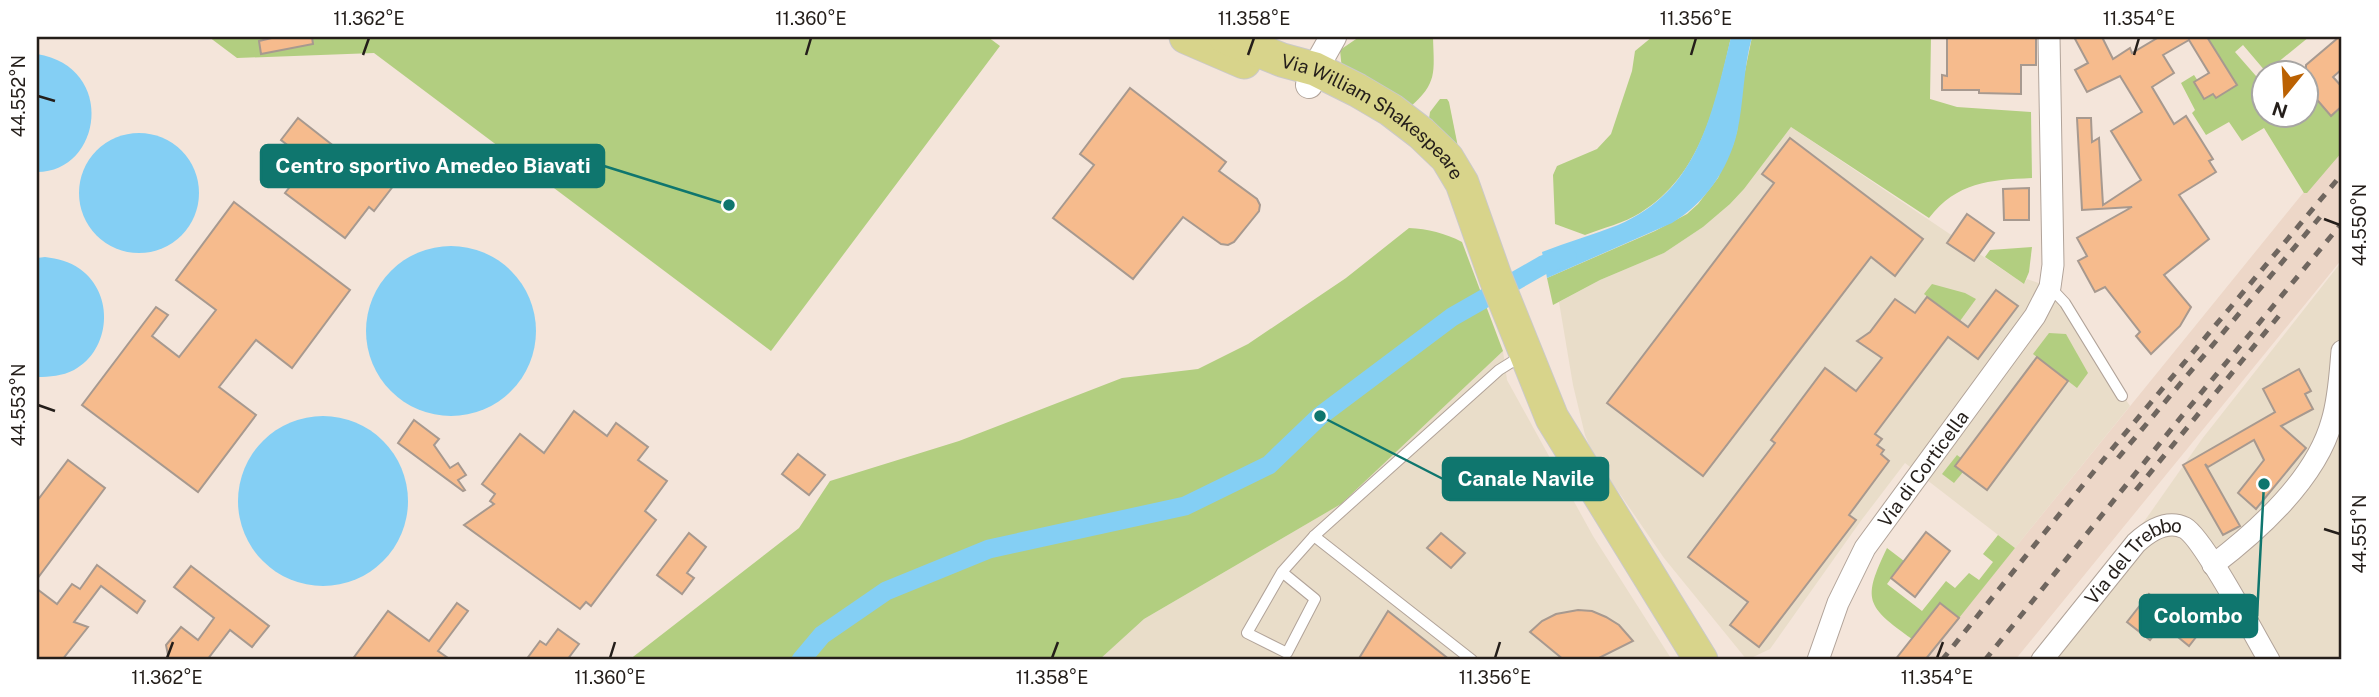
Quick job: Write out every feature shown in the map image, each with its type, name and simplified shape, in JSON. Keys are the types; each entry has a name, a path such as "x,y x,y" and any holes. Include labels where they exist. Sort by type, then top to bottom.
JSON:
{"main road":[{"name":"Via William Shakespeare","path":"1186,37 1241,60 1312,77"},
{"name":"Via William Shakespeare","path":"1225,37 1391,110 1447,158 1462,183 1523,349 1552,418 1701,660"}],"street":[{"path":"1312,77 1333,37"},
{"name":"Via di Corticella","path":"1818,660 1838,603 1865,548 2035,316 2050,287 2053,230 2049,37"},
{"path":"2213,565 2257,529 2310,469 2323,447 2333,419 2342,351"},
{"name":"Via del Trebbo","path":"2042,660 2136,543 2152,530 2170,525 2186,529 2202,546 2269,660"}],"lane":[{"path":"2050,287 2065,303 2122,396"},
{"path":"1282,572 1315,599 1286,653 1247,633 1282,572 1314,536 1523,349"},
{"path":"1314,536 1472,660"}],"shaded area":[{"path":"1791,127 2024,284 2027,279 2050,287 2130,406 2015,548 1905,463 1770,649 1747,660 1664,558 1590,447 1573,385 1559,302 1600,280 1664,253 1703,227 1744,189"},
{"path":"2342,145 2342,259 2015,660 1895,660 1940,603 1959,617"},
{"path":"2342,261 2342,660 2047,660 2202,439"},
{"path":"1503,351 1507,380 1593,536 1672,660 1099,660 1144,619 1341,504"}],"green space":[{"path":"209,37 988,37 1000,46 771,351 374,53 237,58"},
{"path":"1359,37 1433,37 1434,60 1430,84 1409,108 1342,70 1340,50"},
{"path":"1652,37 1731,37 1712,112 1692,158 1678,179 1661,197 1634,217 1585,235 1555,224 1553,175 1557,166 1597,149 1611,134 1632,71 1635,51"},
{"path":"1752,37 1931,37 1930,99 1957,107 2031,112 2032,178 1975,185 1951,197 1929,218 1791,127 1744,189 1703,227 1664,253 1600,280 1553,305 1547,278 1655,231 1687,214 1718,178 1737,131"},
{"path":"2207,37 2309,37 2281,60 2256,60 2243,45 2235,52 2250,69 2250,130 2261,130 2242,141 2229,122 2206,135 2192,113 2195,110 2181,83 2194,75 2216,98 2237,85"},
{"path":"1440,99 1447,99 1449,102 1460,157 1428,125 1430,112"},
{"path":"2320,103 2331,116 2342,106 2342,152 2307,193 2304,193 2265,130 2320,130"},
{"path":"1409,228 1436,232 1462,242 1503,351 1341,504 1144,619 1099,660 629,660 799,528 830,481 959,441 1122,378 1198,369 1248,344 1346,278"},
{"path":"2032,247 2029,272 2024,284 1985,257 1990,250"},
{"path":"1932,284 1965,293 1976,299 1960,321 1924,294"},
{"path":"2049,333 2066,334 2088,373 2077,388 2033,354"},
{"path":"1957,455 1961,458 1963,472 1954,483 1942,474"},
{"path":"1998,535 2015,548 1959,618 1940,603 1912,639 1877,609 1872,591 1887,548 1904,561 1887,584 1922,611 1946,581 1955,588 1969,573 1979,580 1993,562 1983,554"}],"water":[{"path":"1731,37 1752,37 1737,133 1728,160 1714,184 1695,206 1672,223 1547,278 1542,252 1618,225 1645,210 1667,192 1684,171 1698,147 1708,121"},
{"path":"37,54 63,63 80,78 89,97 91,118 87,138 76,155 59,167 37,172"},
{"path":"139,133 162,138 181,151 194,170 199,193 194,216 181,235 162,248 139,253 116,248 97,235 84,216 79,193 84,170 97,151 116,138"},
{"path":"451,246 483,253 498,260 511,271 522,284 529,299 536,331 529,363 522,378 511,391 498,402 483,409 451,416 419,409 404,402 391,391 380,378 373,363 366,331 373,299 380,284 391,271 404,260 419,253"},
{"path":"45,257 72,264 91,280 99,293 104,321 101,336 86,361 65,374 37,377 37,258"},
{"path":"323,416 355,423 370,430 383,441 394,454 401,469 408,501 401,533 394,548 383,561 370,572 355,579 323,586 291,579 276,572 263,561 252,548 245,533 238,501 245,469 252,454 263,441 276,430 291,423"}],"building":[{"path":"276,37 312,37 313,44 261,54 259,41"},
{"path":"1947,37 2036,37 2036,65 2021,65 2021,94 1942,90 1942,75 1947,76"},
{"path":"2074,37 2102,37 2113,59 2130,48 2132,53 2159,37 2207,37 2237,85 2216,98 2213,94 2204,99 2194,82 2209,73 2189,40 2163,55 2174,73 2152,87 2174,124 2186,116 2213,159 2209,161 2216,172 2179,195 2209,239 2164,275 2191,307 2180,326 2151,354 2136,336 2140,332 2105,287 2095,292 2078,261 2087,256 2077,238 2132,207 2082,210 2077,118 2091,118 2092,142 2099,138 2103,205 2141,180 2111,131 2142,112 2120,76 2087,92 2075,70 2088,63"},
{"path":"2342,37 2342,69 2333,77 2342,87 2342,106 2331,116 2320,103 2320,60 2312,60"},
{"path":"1130,88 1226,162 1219,171 1257,199 1260,205 1251,221 1234,242 1228,245 1221,244 1183,217 1133,279 1053,218 1094,165 1080,154"},
{"path":"298,118 358,165 362,160 394,185 374,211 369,207 345,238 285,193 309,162 281,140"},
{"path":"1790,138 1923,239 1895,276 1871,257 1703,476 1607,403 1774,183 1762,174"},
{"path":"2029,188 2029,220 2004,220 2003,189"},
{"path":"234,202 350,290 292,368 256,340 219,387 256,415 198,492 82,405 156,307 168,315 152,336 179,357 216,310 176,280"},
{"path":"1967,214 1994,233 1974,261 1947,243"},
{"path":"1996,290 2018,306 1978,359 1948,337 1875,434 1882,439 1877,445 1884,450 1881,454 1889,461 1849,515 1856,520 1759,647 1730,625 1748,602 1688,557 1775,443 1771,440 1825,368 1856,391 1882,358 1857,341 1870,332 1895,299 1915,313 1927,297 1968,327"},
{"path":"2037,357 2068,381 1987,490 1955,466"},
{"path":"2299,369 2311,391 2305,394 2313,409 2281,426 2306,448 2256,509 2238,493 2264,460 2254,440 2208,467 2205,464 2240,526 2223,535 2183,465 2275,412 2263,389"},
{"path":"574,411 607,436 616,423 648,447 638,460 667,481 645,511 656,520 591,606 586,602 580,609 464,525 494,504 490,501 495,494 482,484 520,434 544,453"},
{"path":"414,420 439,439 434,445 450,468 458,463 466,475 458,480 465,490 398,443"},
{"path":"798,454 825,475 809,495 782,474"},
{"path":"68,460 105,488 37,579 37,501"},
{"path":"1926,532 1950,551 1915,597 1891,578"},
{"path":"689,533 706,547 687,573 694,578 682,594 657,575"},
{"path":"1441,533 1465,553 1451,568 1427,548"},
{"path":"97,565 145,601 137,613 101,586 74,622 88,627 62,660 37,660 37,589 57,604 72,584 80,589"},
{"path":"191,566 269,626 252,647 230,630 207,660 169,660 166,645 181,627 198,640 214,618 174,587"},
{"path":"2149,594 2170,610 2178,600 2207,623 2189,646 2162,624 2150,640 2127,622"},
{"path":"457,603 468,611 438,651 451,660 352,660 388,611 429,641"},
{"path":"1940,603 1959,618 1925,660 1895,660"},
{"path":"1578,610 1592,611 1606,617 1619,625 1633,641 1595,660 1564,660 1530,632 1542,621 1556,614"},
{"path":"1388,611 1450,660 1358,660"},
{"path":"558,629 579,644 567,660 526,660 540,641 546,645"}],"waterway":[{"path":"801,660 822,635 886,591 989,549 1185,506 1269,465 1320,416 1452,317 1543,265 1567,256"}],"railway":[{"path":"1942,660 2112,449 2342,174"},
{"path":"2118,458 2320,217"},
{"path":"1985,660 2342,223"},
{"path":"2136,490 2282,312"}],"place":[{"name":"Centro sportivo Amedeo Biavati","path":"729,205"},
{"name":"Canale Navile","path":"1320,416"},
{"name":"Colombo","path":"2264,484"}]}
